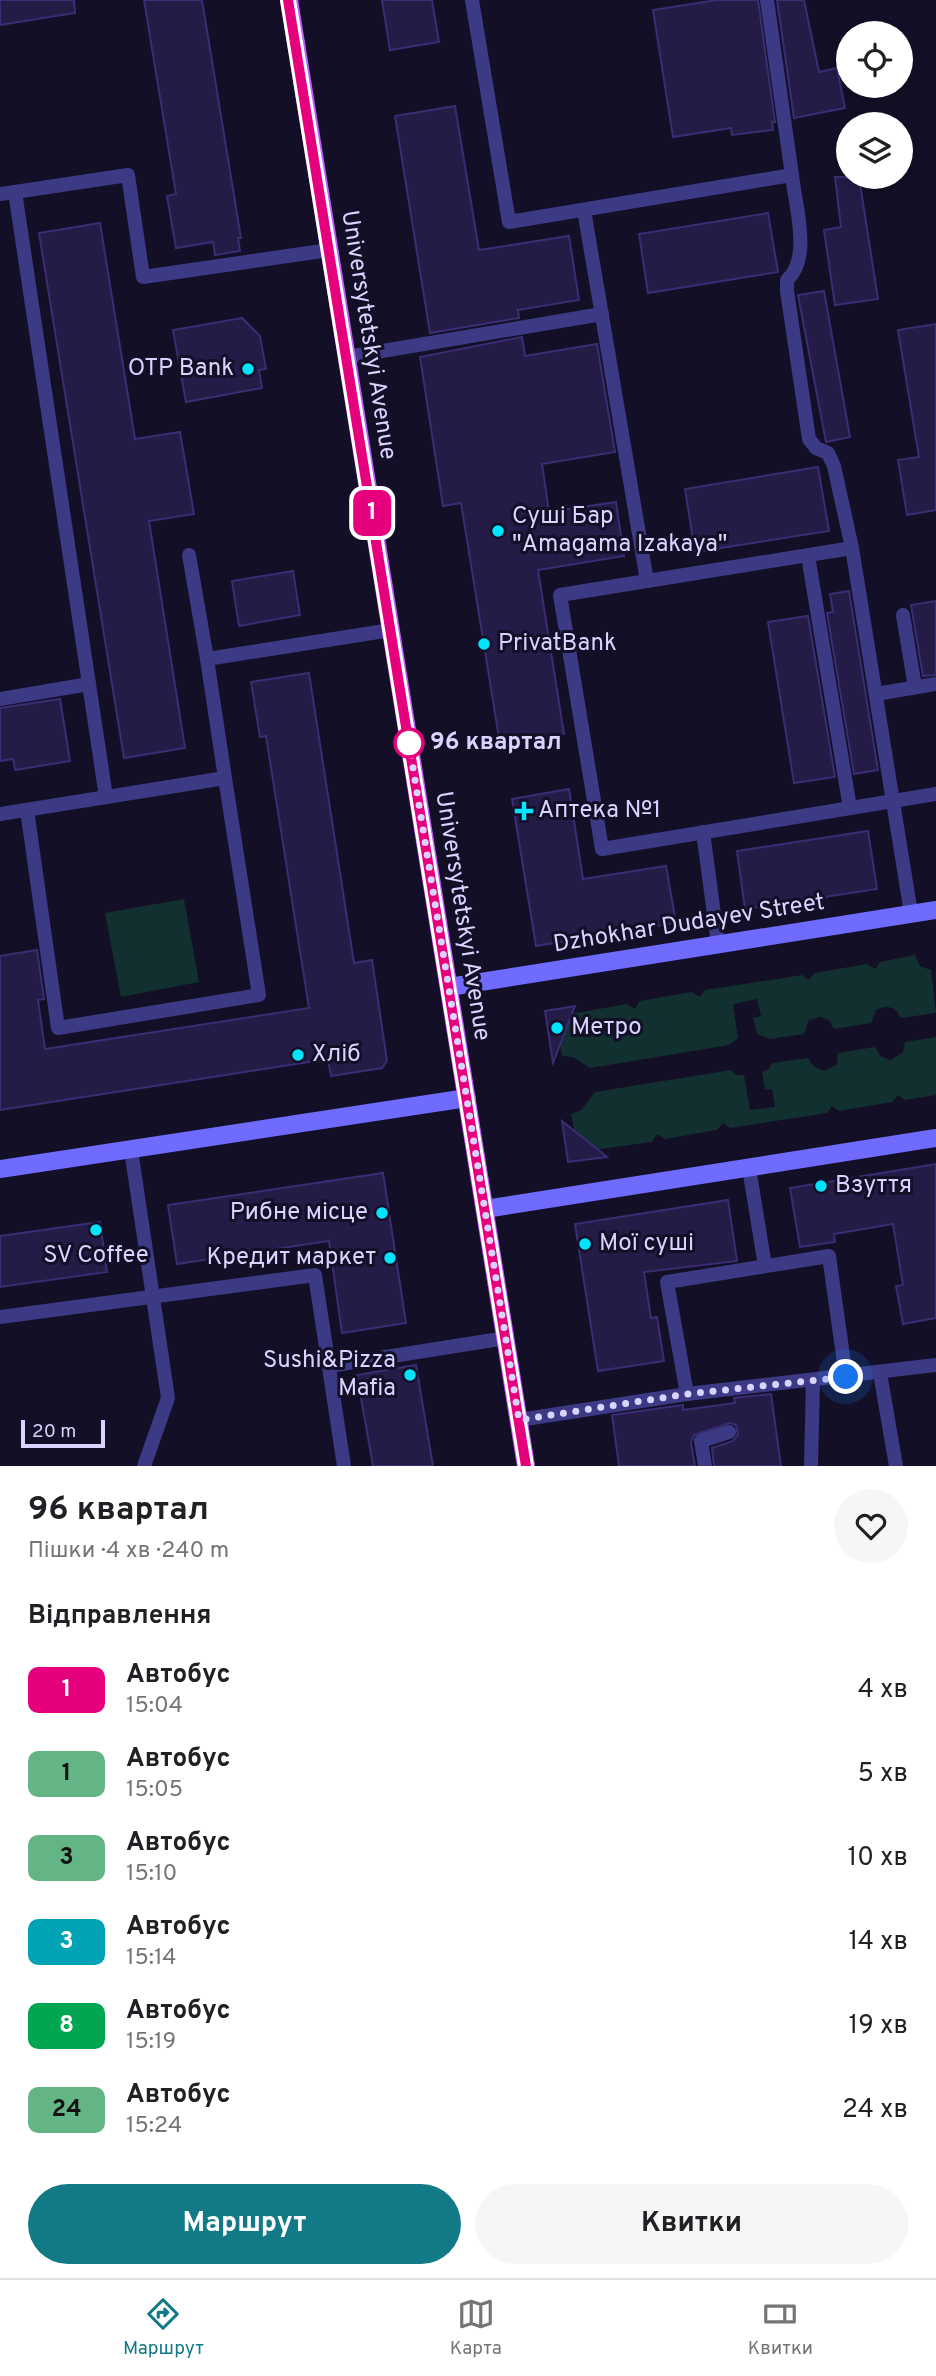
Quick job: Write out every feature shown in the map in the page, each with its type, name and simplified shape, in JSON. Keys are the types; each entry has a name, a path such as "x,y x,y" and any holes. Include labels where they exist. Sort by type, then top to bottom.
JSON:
{"main road":[{"name":"Universytetskyi Avenue","path":"289,0 526,1466"}],"street":[{"name":"Dzhokhar Dudayev Street","path":"449,986 936,910"},
{"path":"0,1169 467,1098"},
{"path":"485,1209 936,1139"}],"lane":[{"path":"472,0 509,222 792,175"},
{"path":"767,0 792,175 800,253 796,272 787,279 787,290 809,439 816,447 828,453 834,466 852,548 911,914"},
{"path":"0,194 128,175 143,277 329,250"},
{"path":"15,192 106,797"},
{"path":"584,210 648,581"},
{"path":"347,357 602,314"},
{"path":"852,548 560,595 602,849 936,794"},
{"path":"27,810 58,1028 259,995 189,555"},
{"path":"808,556 850,808"},
{"path":"903,615 915,687"},
{"path":"207,659 391,630"},
{"path":"0,699 89,684"},
{"path":"876,694 936,684"},
{"path":"0,814 225,778"},
{"path":"702,832 718,944"},
{"path":"131,1150 168,1398 144,1466"},
{"path":"750,1168 765,1266"},
{"path":"687,1394 667,1282 829,1256 846,1377"},
{"path":"0,1317 315,1275 344,1466"},
{"path":"329,1366 506,1338"},
{"path":"519,1420 687,1394 936,1365"},
{"path":"880,1373 896,1466"},
{"path":"811,1466 813,1381"},
{"path":"705,1466 701,1441 729,1432"}],"green space":[{"path":"184,899 199,982 121,997 105,913"},
{"path":"915,955 920,966 931,970 936,1013 901,1018 894,1009 884,1007 876,1010 871,1023 834,1029 829,1020 820,1017 809,1020 804,1034 770,1039 757,1034 753,1018 761,1016 757,999 733,1004 738,1038 729,1045 590,1068 573,1057 562,1056 558,1035 570,1014 627,1004 635,1009 640,1001 692,992 700,997 705,990 802,975 809,980 814,973 867,964 875,969 880,962"},
{"path":"936,1037 936,1095 905,1100 898,1095 892,1102 839,1111 832,1106 827,1113 730,1128 723,1123 717,1130 665,1139 657,1134 652,1142 593,1150 590,1143 575,1134 571,1114 581,1110 595,1092 731,1070 736,1075 744,1075 750,1110 775,1107 772,1089 765,1090 762,1072 769,1069 772,1063 808,1058 814,1067 824,1071 837,1064 838,1053 875,1047 880,1056 890,1060 903,1052 905,1042"}],"building":[{"path":"0,0 74,0 75,13 0,25"},
{"path":"144,0 202,0 241,238 238,238 240,251 215,255 213,242 176,248 167,196 176,194"},
{"path":"382,0 432,0 439,42 390,50"},
{"path":"717,0 758,0 775,122 772,122 773,130 732,135 731,128 673,137 653,10"},
{"path":"777,0 804,0 819,72 836,68 836,98 843,98 845,108 794,118"},
{"path":"455,106 479,250 569,236 579,300 518,310 519,318 430,333 395,116"},
{"path":"836,189 861,189 878,299 835,305 824,230 841,227"},
{"path":"768,213 778,272 648,293 639,234"},
{"path":"100,223 135,439 180,432 194,514 149,521 185,748 124,758 39,233"},
{"path":"824,291 850,437 826,442 798,295"},
{"path":"242,318 260,336 266,369 259,370 262,388 186,402 173,330"},
{"path":"936,324 936,510 907,515 898,460 919,457 898,330"},
{"path":"522,337 525,356 597,344 615,452 542,464 549,512 616,502 624,556 538,570 564,734 500,744 461,503 443,506 420,357"},
{"path":"818,467 829,531 695,552 685,489"},
{"path":"293,571 300,615 239,626 232,581"},
{"path":"849,591 878,770 854,774 827,613 833,612 830,594"},
{"path":"936,601 936,675 923,676 911,605"},
{"path":"808,616 835,777 794,783 768,622"},
{"path":"309,673 354,963 372,960 387,1061 382,1068 331,1076 328,1059 0,1110 0,956 37,950 44,999 38,1000 45,1049 309,1008 266,736 260,737 251,682"},
{"path":"60,699 70,761 15,770 13,759 0,761 0,708"},
{"path":"569,789 583,879 666,866 676,923 536,946 512,799"},
{"path":"868,831 877,889 745,909 737,851"},
{"path":"575,1006 553,1063 545,1011"},
{"path":"562,1121 607,1157 568,1162"},
{"path":"936,1164 936,1318 903,1324 896,1286 903,1285 893,1224 834,1234 835,1242 800,1247 790,1188"},
{"path":"383,1173 406,1323 342,1333 329,1241 177,1264 168,1205"},
{"path":"728,1200 737,1261 644,1272 651,1318 657,1317 664,1361 598,1371 575,1224"},
{"path":"100,1222 107,1272 0,1287 0,1236"},
{"path":"416,1365 433,1466 373,1466 357,1375"},
{"path":"771,1394 781,1466 714,1466 712,1448 733,1441 738,1435 736,1425 730,1423 694,1435 691,1443 695,1466 619,1466 612,1415 683,1405 683,1410 735,1403 734,1398"}],"bus line":[{"name":"1","path":"288,0 526,1466"}],"place":[{"name":"OTP Bank","path":"248,369"},
{"name":"Суші Бар \"Amagama Izakaya\"","path":"498,531"},
{"name":"PrivatBank","path":"484,644"},
{"name":"96 квартал","path":"409,743"},
{"name":"Аптека №1","path":"524,811"},
{"name":"Метро","path":"557,1028"},
{"name":"Хліб","path":"298,1055"},
{"name":"Взуття","path":"821,1186"},
{"name":"Рибне місце","path":"382,1213"},
{"name":"SV Coffee","path":"96,1230"},
{"name":"Мої суші","path":"585,1244"},
{"name":"Кредит маркет","path":"390,1258"},
{"name":"Sushi&Pizza Mafia","path":"410,1375"}],"route":[{"path":"409,743 519,1420 687,1394 846,1377"}]}
